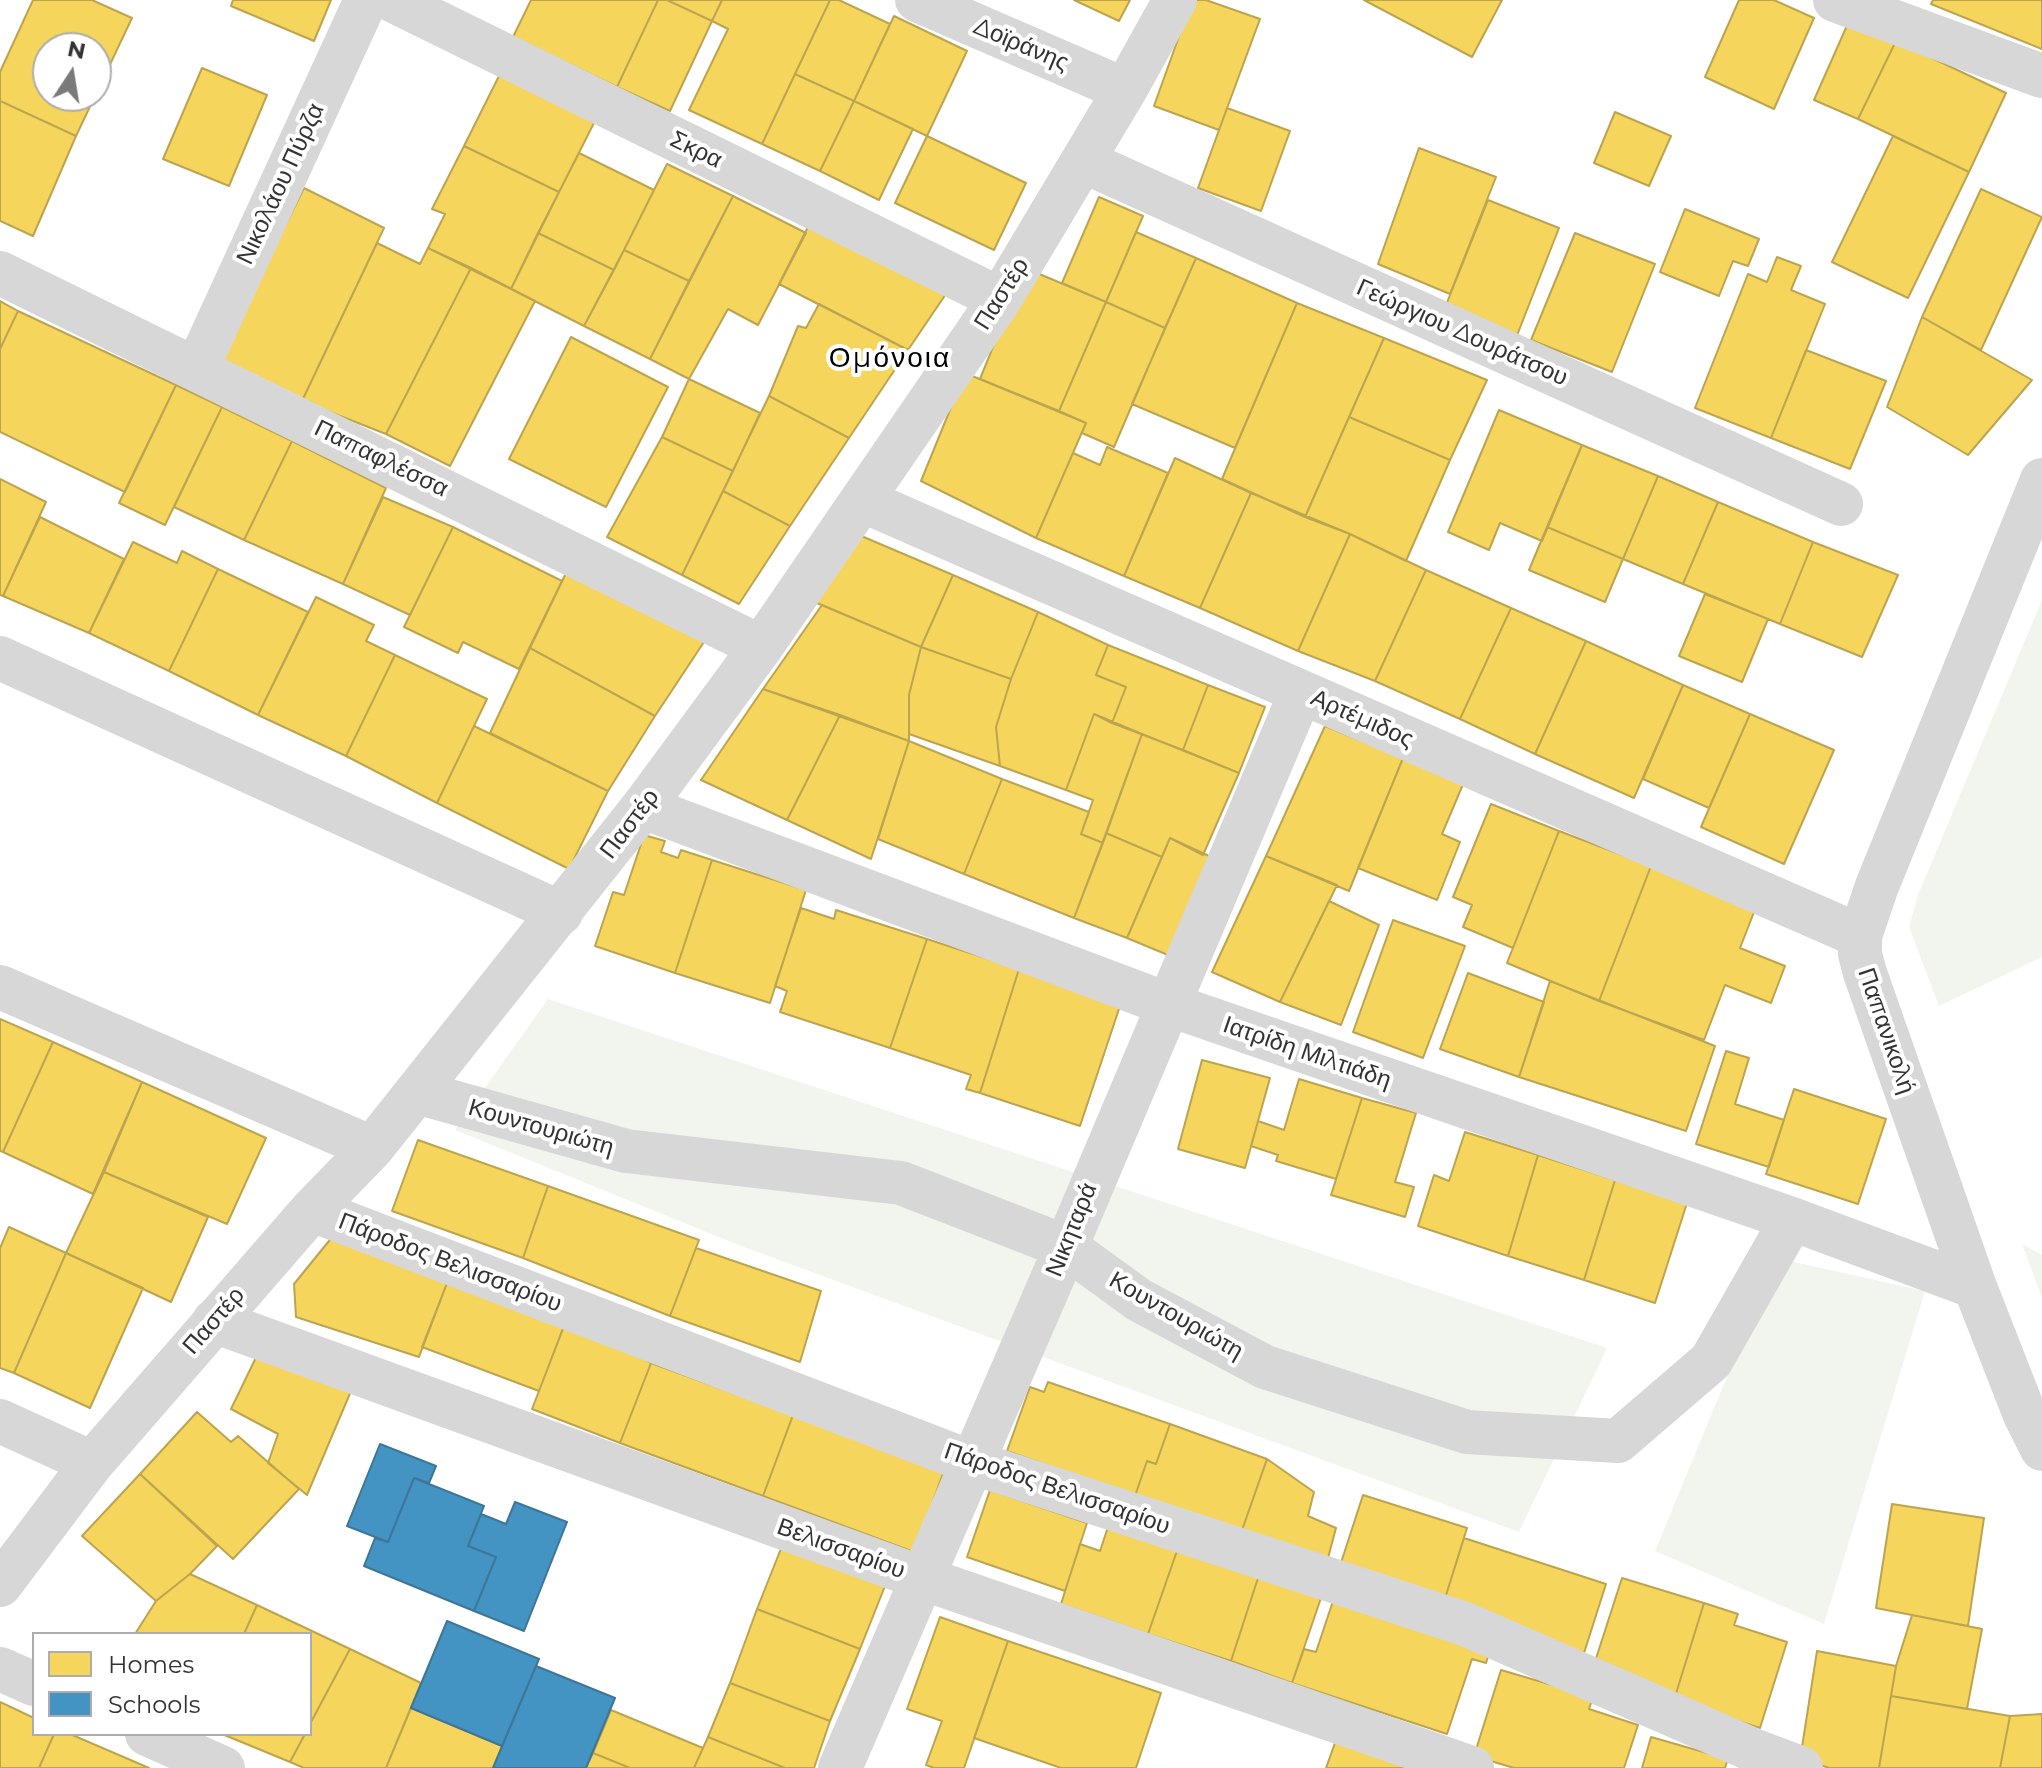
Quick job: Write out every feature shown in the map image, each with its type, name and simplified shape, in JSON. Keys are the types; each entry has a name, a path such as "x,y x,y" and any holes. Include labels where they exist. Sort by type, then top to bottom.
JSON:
{"street":[{"name":"Νικολάου Πύρζα","path":"197,368 366,0"},
{"name":"Σκρα","path":"392,0 1000,299"},
{"name":"Δοϊράνης","path":"917,0 1125,90"},
{"name":"Παστέρ","path":"0,1585 92,1463 312,1210 372,1148 643,807 864,501 1000,299 1175,0"},
{"path":"1835,0 2042,76"},
{"name":"Γεώργιου Δουράτσου","path":"1083,161 1841,504"},
{"name":"Παπαφλέσσα","path":"0,273 761,647"},
{"name":"Παπανικολή","path":"2042,480 1860,936 1860,954 1865,973 1975,1287 2025,1415 2042,1449"},
{"name":"Αρτέμιδος","path":"864,501 1860,936"},
{"path":"0,658 561,913"},
{"name":"Νικηταρά","path":"840,1768 1066,1247 1301,692"},
{"name":"Ιατρίδη Μιλτιάδη","path":"643,807 1167,1004 1792,1219 1975,1287"},
{"path":"0,987 372,1148"},
{"name":"Κουντουριώτη","path":"417,1092 626,1151 901,1183 1066,1247 1139,1300 1265,1367 1467,1432 1618,1441 1711,1361 1792,1219"},
{"name":"Πάροδος Βελισσαρίου","path":"312,1210 971,1462 1465,1624 1801,1768"},
{"name":"Βελισσαρίου","path":"214,1321 922,1578 1472,1768"},
{"path":"0,1421 92,1463"},
{"path":"0,1669 32,1683"},
{"path":"168,1751 223,1768"}],"shaded area":[{"path":"2042,600 2042,957 1939,1006 1909,927 1918,895"},
{"path":"548,999 1607,1348 1519,1532 741,1246 455,1130"},
{"path":"2022,1244 2042,1255 2042,1298"},
{"path":"1776,1258 1925,1291 1824,1624 1655,1551"}],"building: Homes":[{"path":"33,0 92,0 132,18 112,60 112,32 32,32 32,112 87,112 76,136 0,101 0,72"},
{"path":"233,0 331,0 314,41 231,6"},
{"path":"531,0 658,0 617,87 513,37"},
{"path":"658,0 667,0 712,21 670,111 617,87"},
{"path":"667,0 722,0 712,21"},
{"path":"722,0 830,0 762,144 689,110 728,29 712,21"},
{"path":"830,0 839,0 890,24 854,101 795,74"},
{"path":"1074,0 1130,0 1119,21"},
{"path":"1192,0 1206,0 1260,19 1219,130 1154,106"},
{"path":"1364,0 1502,0 1472,57"},
{"path":"1739,0 1774,0 1814,18 1774,109 1705,77"},
{"path":"1933,0 2042,0 2042,49 1931,4"},
{"path":"894,16 967,51 927,136 854,101"},
{"path":"1849,21 1896,41 1858,119 1814,100"},
{"path":"1896,41 2006,93 1969,172 1858,119"},
{"path":"202,68 267,95 229,186 163,159"},
{"path":"500,74 595,121 559,192 464,146"},
{"path":"795,74 854,101 820,171 762,144"},
{"path":"0,101 76,136 33,236 0,221"},
{"path":"854,101 913,129 879,200 820,171"},
{"path":"1227,108 1290,131 1261,211 1198,188"},
{"path":"1615,112 1671,136 1649,186 1594,163"},
{"path":"927,136 1026,183 994,250 895,203"},
{"path":"1893,136 1969,172 1908,298 1832,262"},
{"path":"464,146 559,192 511,289 428,248 445,214 432,209"},
{"path":"1419,148 1496,177 1450,294 1378,264"},
{"path":"579,153 654,190 614,270 538,233"},
{"path":"667,164 733,196 689,281 624,250"},
{"path":"304,188 384,228 302,401 219,359"},
{"path":"1981,189 2042,217 1981,350 1922,317"},
{"path":"733,196 806,233 758,325 728,309 689,379 650,359"},
{"path":"1099,197 1143,216 1106,302 1062,283"},
{"path":"1488,200 1559,228 1516,338 1444,310"},
{"path":"1685,209 1759,239 1748,266 1733,261 1719,296 1660,272"},
{"path":"813,217 952,285 908,350 779,284"},
{"path":"1136,232 1196,258 1165,328 1106,302"},
{"path":"538,233 614,270 584,326 511,289"},
{"path":"1575,233 1655,264 1612,372 1531,340"},
{"path":"377,243 420,264 428,248 471,268 386,434 302,401"},
{"path":"624,250 689,281 650,359 584,326"},
{"path":"1777,257 1801,266 1791,290 1825,304 1771,438 1695,408 1748,274 1767,282"},
{"path":"1196,258 1297,303 1235,448 1132,404"},
{"path":"471,268 535,301 450,466 386,434"},
{"path":"1025,268 1106,302 1059,411 980,379"},
{"path":"0,301 18,311 0,349"},
{"path":"1106,302 1165,328 1114,447 1082,433 1086,423 1059,411"},
{"path":"1297,303 1384,338 1305,517 1222,479"},
{"path":"819,304 908,350 849,438 769,396 798,326 806,328"},
{"path":"18,311 176,385 125,492 0,432 0,349"},
{"path":"1922,317 2032,380 1968,455 1887,407"},
{"path":"571,337 668,387 606,507 509,459"},
{"path":"1384,338 1487,380 1450,460 1349,417"},
{"path":"1806,350 1886,381 1850,469 1771,438"},
{"path":"965,373 1086,423 1036,538 921,481"},
{"path":"689,379 760,413 733,471 662,437"},
{"path":"176,385 222,407 165,525 119,503"},
{"path":"769,396 849,438 790,526 723,491"},
{"path":"222,407 292,441 244,540 174,507"},
{"path":"1499,410 1582,445 1542,541 1500,523 1489,550 1448,532"},
{"path":"1349,417 1450,460 1406,561 1305,517"},
{"path":"662,437 733,471 682,575 607,537"},
{"path":"292,441 386,488 343,584 244,540"},
{"path":"1582,445 1658,476 1623,559 1547,527"},
{"path":"1107,447 1168,473 1124,576 1036,538 1073,453 1100,465"},
{"path":"1175,458 1251,493 1200,608 1124,576"},
{"path":"1658,476 1718,502 1683,584 1623,559"},
{"path":"0,479 46,502 3,596 0,595"},
{"path":"723,491 790,526 739,604 682,575"},
{"path":"1251,493 1350,534 1298,651 1200,608"},
{"path":"383,497 453,527 410,615 343,584"},
{"path":"1718,502 1813,542 1780,624 1683,584"},
{"path":"40,517 124,559 89,633 3,596"},
{"path":"453,527 562,581 519,669 463,642 458,653 404,627"},
{"path":"1547,527 1623,559 1605,602 1529,570"},
{"path":"1350,534 1426,570 1375,681 1298,651"},
{"path":"859,535 953,575 921,647 812,601"},
{"path":"133,542 177,563 182,551 218,569 169,671 89,633"},
{"path":"1813,542 1898,575 1862,657 1780,624"},
{"path":"218,569 308,612 258,715 169,671"},
{"path":"1426,570 1511,608 1460,719 1375,681"},
{"path":"567,571 704,642 655,716 530,648"},
{"path":"953,575 1038,612 1011,679 921,647"},
{"path":"1705,594 1768,619 1742,682 1679,656"},
{"path":"316,597 374,625 366,641 395,655 346,756 258,715"},
{"path":"822,605 921,647 909,695 909,741 763,689"},
{"path":"1511,608 1586,641 1535,754 1460,719"},
{"path":"1038,612 1108,645 1096,675 1126,687 1112,723 1094,714 1066,790 1000,766 996,727"},
{"path":"1586,641 1683,685 1634,798 1535,754"},
{"path":"1108,645 1208,685 1183,750 1112,723 1126,687 1096,675"},
{"path":"921,647 1011,679 996,727 1000,766 909,734 909,695"},
{"path":"530,648 655,716 608,791 490,733"},
{"path":"395,655 487,699 437,803 346,756"},
{"path":"1208,685 1265,707 1239,773 1183,750"},
{"path":"1683,685 1750,714 1709,808 1643,779"},
{"path":"763,689 840,715 787,820 701,780"},
{"path":"1094,714 1142,734 1103,843 1081,834 1093,800 1066,790"},
{"path":"1750,714 1834,750 1784,864 1701,827"},
{"path":"840,715 909,741 871,859 787,820"},
{"path":"474,726 608,791 569,869 437,803"},
{"path":"1325,726 1403,758 1349,891 1266,856"},
{"path":"1142,734 1239,773 1203,855 1170,838 1162,857 1106,833"},
{"path":"909,741 1002,779 964,874 878,839"},
{"path":"1403,758 1464,782 1442,834 1460,842 1437,900 1358,868"},
{"path":"1002,779 1089,812 1081,834 1103,843 1074,918 964,874"},
{"path":"1491,804 1559,831 1513,948 1463,927 1472,905 1453,897"},
{"path":"1559,831 1651,866 1599,1001 1507,963"},
{"path":"1106,833 1162,857 1127,938 1074,918"},
{"path":"644,835 665,841 661,852 678,858 681,850 712,860 675,973 595,946 613,892 624,895"},
{"path":"1170,838 1222,862 1180,960 1127,938"},
{"path":"1266,856 1337,885 1280,1002 1212,972"},
{"path":"712,860 806,890 770,1003 675,973"},
{"path":"1651,866 1756,907 1740,948 1785,966 1771,1003 1725,985 1704,1040 1599,1001"},
{"path":"1329,901 1379,925 1341,1025 1280,1002"},
{"path":"801,908 834,919 836,910 927,939 890,1048 780,1012 787,991 775,986"},
{"path":"1393,920 1465,946 1423,1058 1353,1032"},
{"path":"927,939 1019,969 980,1093 966,1089 971,1075 890,1048"},
{"path":"1019,969 1121,1003 1080,1126 980,1093"},
{"path":"1468,973 1544,1002 1519,1077 1440,1049"},
{"path":"1550,981 1715,1046 1686,1131 1519,1077"},
{"path":"0,1019 53,1042 3,1152 0,1151"},
{"path":"53,1042 142,1082 93,1194 3,1152"},
{"path":"1726,1051 1749,1058 1735,1104 1784,1120 1769,1167 1696,1144"},
{"path":"1202,1060 1270,1078 1245,1168 1178,1149"},
{"path":"1299,1079 1362,1098 1336,1179 1276,1161 1278,1155 1251,1146 1258,1121 1284,1130"},
{"path":"142,1082 266,1138 227,1224 104,1172"},
{"path":"1794,1089 1886,1119 1858,1204 1766,1174"},
{"path":"1362,1098 1416,1113 1395,1182 1414,1187 1405,1217 1331,1195"},
{"path":"1465,1132 1538,1155 1508,1256 1418,1226 1434,1175 1449,1181"},
{"path":"418,1140 548,1186 523,1258 392,1211"},
{"path":"1538,1155 1615,1180 1584,1280 1508,1256"},
{"path":"104,1172 208,1217 171,1302 66,1253"},
{"path":"1615,1180 1687,1203 1655,1303 1584,1280"},
{"path":"548,1186 699,1240 670,1316 523,1258"},
{"path":"9,1227 66,1253 14,1373 0,1368 0,1248"},
{"path":"333,1236 449,1278 419,1357 296,1317 294,1284"},
{"path":"696,1248 821,1291 800,1362 670,1316"},
{"path":"66,1253 143,1288 90,1408 14,1373"},
{"path":"449,1278 565,1323 539,1391 422,1347"},
{"path":"568,1316 651,1363 620,1443 532,1409"},
{"path":"263,1343 354,1384 307,1495 268,1463 278,1434 231,1409"},
{"path":"651,1363 793,1415 763,1496 620,1443"},
{"path":"1048,1382 1170,1424 1156,1464 1147,1461 1135,1496 1007,1451 1030,1387 1044,1392"},
{"path":"197,1412 231,1442 238,1436 299,1489 233,1559 140,1474"},
{"path":"793,1415 944,1471 914,1552 763,1496"},
{"path":"1170,1424 1267,1459 1241,1533 1135,1496 1147,1461 1156,1464"},
{"path":"1267,1459 1314,1492 1308,1516 1336,1528 1324,1573 1241,1533"},
{"path":"140,1474 217,1546 190,1574 156,1601 82,1536"},
{"path":"990,1490 1087,1523 1065,1591 967,1557"},
{"path":"1363,1495 1467,1528 1442,1608 1337,1575"},
{"path":"1892,1504 1984,1518 1968,1626 1876,1608"},
{"path":"1109,1524 1178,1548 1148,1634 1061,1604 1080,1544 1100,1551"},
{"path":"1464,1538 1606,1584 1584,1653 1442,1608"},
{"path":"782,1546 885,1586 860,1649 757,1609"},
{"path":"1178,1548 1259,1575 1231,1661 1148,1634"},
{"path":"190,1574 257,1605 245,1632 136,1632 156,1601"},
{"path":"1259,1575 1322,1595 1292,1683 1231,1661"},
{"path":"1622,1578 1704,1603 1674,1700 1591,1674"},
{"path":"1337,1589 1493,1641 1486,1663 1472,1659 1447,1734 1292,1683 1304,1649 1316,1652"},
{"path":"1704,1603 1738,1614 1734,1625 1787,1642 1760,1728 1674,1700"},
{"path":"257,1605 350,1649 312,1720 312,1632 245,1632"},
{"path":"757,1609 860,1649 830,1721 730,1683"},
{"path":"1912,1615 1982,1629 1967,1709 1891,1696 1896,1666"},
{"path":"940,1617 1008,1641 964,1768 926,1765 942,1721 907,1709"},
{"path":"1008,1641 1161,1693 1136,1768 1061,1768 974,1738"},
{"path":"350,1649 421,1683 386,1768 304,1768 290,1762 304,1736 312,1736 312,1720"},
{"path":"1817,1651 1896,1666 1879,1768 1830,1768 1800,1760"},
{"path":"1501,1670 1593,1697 1589,1709 1638,1725 1624,1768 1514,1768 1474,1756"},
{"path":"730,1683 830,1721 814,1768 785,1768 708,1737"},
{"path":"1891,1696 2010,1716 2000,1768 1879,1768"},
{"path":"0,1702 32,1717 32,1736 53,1736 39,1768 0,1768"},
{"path":"411,1708 502,1746 493,1768 386,1768"},
{"path":"611,1710 703,1748 694,1768 630,1768 593,1753"},
{"path":"2042,1714 2042,1768 2000,1768 2010,1716"},
{"path":"53,1736 75,1736 149,1768 39,1768"},
{"path":"227,1736 304,1736 290,1762"},
{"path":"708,1737 785,1768 694,1768"},
{"path":"1651,1737 1728,1759 1725,1768 1642,1768"},
{"path":"1336,1740 1414,1768 1326,1768"},
{"path":"593,1753 630,1768 586,1768"}],"building: Schools":[{"path":"380,1444 436,1466 429,1483 414,1478 388,1542 347,1526"},
{"path":"414,1478 484,1506 468,1546 496,1557 474,1611 364,1566 375,1538 388,1542"},
{"path":"515,1502 567,1522 524,1631 474,1611 496,1557 468,1546 481,1514 506,1524"},
{"path":"447,1621 539,1659 502,1746 411,1708"},
{"path":"536,1666 615,1698 586,1768 493,1768"}],"district":[{"name":"Ομόνοια","path":"890,359"}]}
